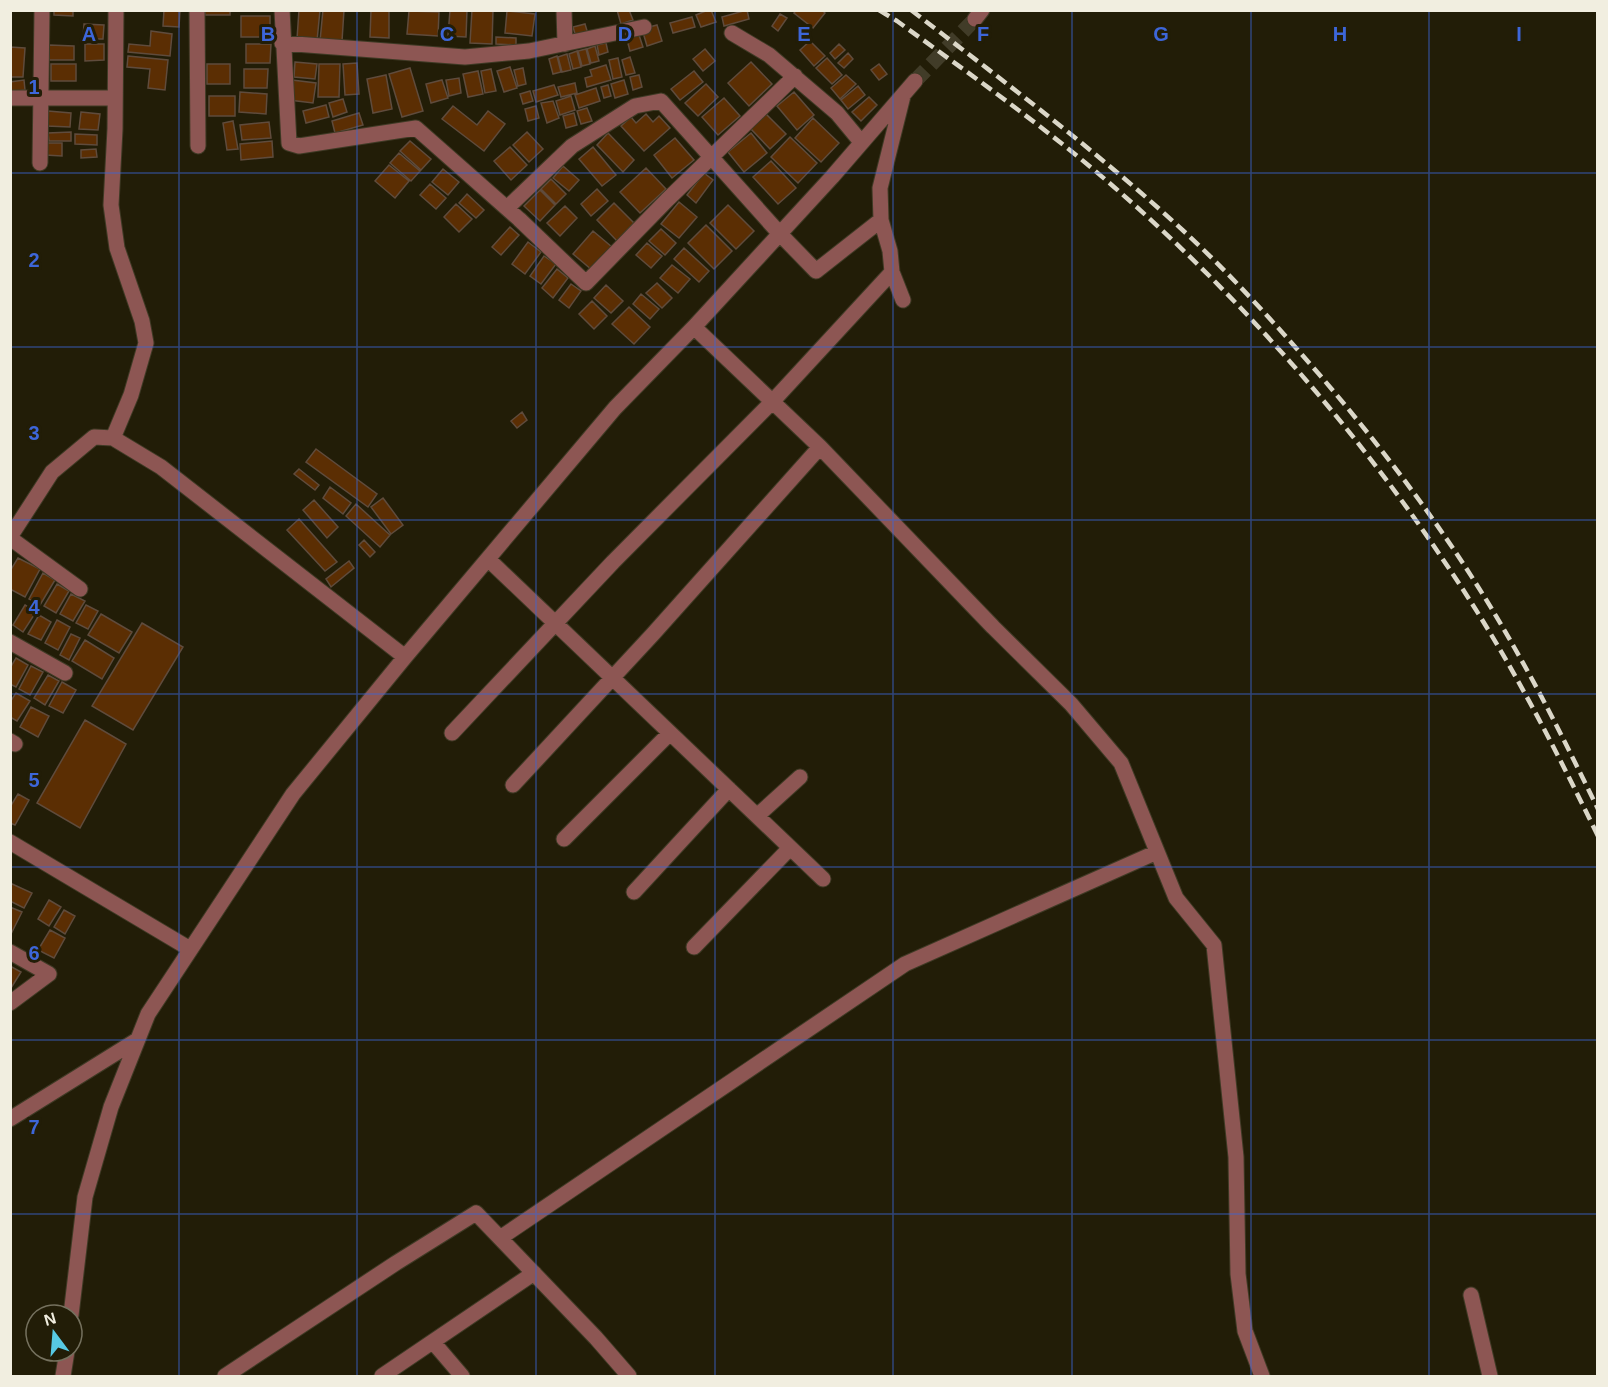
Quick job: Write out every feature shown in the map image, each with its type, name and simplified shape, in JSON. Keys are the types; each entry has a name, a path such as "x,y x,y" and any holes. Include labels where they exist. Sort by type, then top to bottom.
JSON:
{"street":[{"path":"40,163 42,10"},
{"path":"113,438 131,396 146,343 142,321 117,248 111,205 116,10"},
{"path":"197,10 198,146"},
{"path":"282,10 289,143 299,146 416,128 507,208 586,283 795,76"},
{"path":"564,10 565,44"},
{"path":"282,43 465,57 529,51 644,27"},
{"path":"732,33 769,55 795,76 837,113 861,142"},
{"path":"72,1303 85,1197 111,1107 148,1014 293,794 615,408 780,234 915,81"},
{"path":"903,300 892,272 890,250 881,220 880,188 904,93"},
{"path":"10,98 115,98"},
{"path":"507,208 573,146 635,106 661,101 816,271 881,220"},
{"path":"452,734 613,562 772,402 892,272"},
{"path":"694,327 820,447 993,627 1071,704 1121,763 1176,898 1214,945 1236,1156 1238,1274 1245,1331 1262,1377"},
{"path":"80,589 10,538 52,472 94,437 113,438 161,468 405,657"},
{"path":"513,784 612,678 820,447"},
{"path":"488,559 823,879"},
{"path":"10,642 65,673"},
{"path":"564,839 670,733"},
{"path":"757,816 800,777"},
{"path":"634,892 729,789"},
{"path":"10,842 190,949"},
{"path":"694,947 789,848"},
{"path":"500,1238 904,964 1157,852"},
{"path":"10,952 48,974 10,1003"},
{"path":"10,1119 137,1040"},
{"path":"225,1377 396,1263 476,1213 596,1338 629,1377"},
{"path":"382,1377 534,1273"},
{"path":"1471,1295 1490,1377"},
{"path":"433,1342 462,1377"}],"building":[{"path":"54,10 73,10 73,16 54,15"},
{"path":"164,10 180,10 179,27 163,26"},
{"path":"205,10 230,10 230,15 205,15"},
{"path":"299,10 320,10 317,41 297,39"},
{"path":"323,10 344,10 342,41 320,41"},
{"path":"371,10 389,10 389,38 370,37"},
{"path":"450,10 467,10 466,37 448,36"},
{"path":"472,10 493,10 492,44 470,43"},
{"path":"617,10 629,10 633,20 621,24"},
{"path":"711,10 716,22 701,27 696,15"},
{"path":"747,10 749,19 724,26 722,17"},
{"path":"796,10 822,10 825,13 813,28 794,13"},
{"path":"409,11 439,12 438,36 407,34"},
{"path":"507,11 535,14 532,36 505,33"},
{"path":"780,14 787,18 778,31 772,26"},
{"path":"241,16 270,16 270,37 241,37"},
{"path":"692,17 695,27 673,33 670,23"},
{"path":"84,24 104,25 103,39 83,39"},
{"path":"585,24 588,34 576,37 573,27"},
{"path":"657,25 662,41 647,46 642,29"},
{"path":"151,31 172,34 170,56 128,52 129,44 150,46"},
{"path":"638,32 643,47 630,51 626,36"},
{"path":"496,37 516,38 516,45 496,44"},
{"path":"810,41 825,56 814,66 800,50"},
{"path":"606,43 608,52 599,55 597,45"},
{"path":"85,44 104,44 104,60 85,61"},
{"path":"246,44 271,44 270,63 246,63"},
{"path":"839,44 845,50 835,59 830,53"},
{"path":"49,45 74,46 74,60 49,60"},
{"path":"595,46 599,61 591,63 587,49"},
{"path":"10,47 25,48 23,77 10,77"},
{"path":"586,49 590,64 582,66 578,51"},
{"path":"705,49 715,61 703,71 693,59"},
{"path":"577,51 581,67 573,69 569,54"},
{"path":"848,53 853,59 844,68 838,63"},
{"path":"567,54 571,70 562,72 558,57"},
{"path":"128,56 168,60 165,90 148,88 150,69 127,67"},
{"path":"557,56 561,72 553,74 549,59"},
{"path":"630,57 635,73 626,75 622,60"},
{"path":"618,58 622,77 613,79 609,60"},
{"path":"827,58 842,75 832,84 816,68"},
{"path":"295,62 317,64 315,79 294,77"},
{"path":"751,62 772,84 749,106 728,83"},
{"path":"357,63 359,94 345,95 343,64"},
{"path":"51,64 76,64 76,81 51,81"},
{"path":"207,64 230,64 230,84 207,84"},
{"path":"319,64 340,64 339,97 318,97"},
{"path":"879,64 887,74 879,80 871,70"},
{"path":"606,65 611,80 587,87 585,78 592,76 590,70"},
{"path":"510,67 517,88 504,92 497,71"},
{"path":"410,68 423,111 402,117 389,74"},
{"path":"523,68 526,84 518,86 514,70"},
{"path":"244,69 268,69 267,88 244,88"},
{"path":"491,69 496,91 485,93 481,71"},
{"path":"478,71 483,94 468,97 463,74"},
{"path":"694,71 703,82 680,100 671,89"},
{"path":"386,75 392,109 373,113 367,79"},
{"path":"639,75 642,87 633,90 630,77"},
{"path":"846,75 856,84 840,99 831,88"},
{"path":"459,78 461,93 449,96 446,80"},
{"path":"24,80 25,90 10,92 10,82"},
{"path":"292,80 316,83 313,103 289,100"},
{"path":"442,80 448,98 431,103 426,84"},
{"path":"624,80 628,94 615,98 611,84"},
{"path":"575,83 577,93 561,97 558,87"},
{"path":"706,84 718,97 698,116 685,103"},
{"path":"554,85 558,95 536,102 533,91"},
{"path":"608,85 611,96 604,98 601,87"},
{"path":"858,86 865,95 848,109 841,100"},
{"path":"596,88 600,101 579,108 575,95"},
{"path":"530,91 533,101 523,104 520,94"},
{"path":"240,92 267,94 266,114 239,112"},
{"path":"794,92 814,115 797,130 777,106"},
{"path":"209,96 235,96 235,116 209,116"},
{"path":"571,96 575,110 560,115 556,101"},
{"path":"869,97 877,105 861,121 852,112"},
{"path":"724,98 740,116 718,135 702,117"},
{"path":"343,99 347,112 333,117 329,103"},
{"path":"553,101 559,118 547,123 541,103"},
{"path":"326,105 329,117 306,123 303,111"},
{"path":"453,106 477,125 488,111 505,124 484,151 442,119"},
{"path":"536,106 539,118 528,121 525,109"},
{"path":"587,108 592,121 581,124 577,111"},
{"path":"48,111 71,113 70,127 47,126"},
{"path":"81,112 100,114 98,130 79,129"},
{"path":"359,113 363,125 335,133 332,121"},
{"path":"574,113 577,125 566,128 563,116"},
{"path":"646,114 653,122 659,116 670,128 644,151 621,126 631,117 636,123"},
{"path":"766,114 786,134 770,149 750,128"},
{"path":"813,118 839,143 821,162 795,138"},
{"path":"233,121 238,149 227,150 223,123"},
{"path":"269,122 271,138 242,140 240,125"},
{"path":"71,132 71,141 49,141 48,133"},
{"path":"527,132 543,149 529,162 513,145"},
{"path":"608,133 634,160 623,172 597,145"},
{"path":"751,133 767,153 744,172 728,152"},
{"path":"75,134 97,135 97,145 75,144"},
{"path":"790,137 817,163 798,183 771,157"},
{"path":"675,138 694,160 672,178 654,155"},
{"path":"272,141 273,157 241,160 240,144"},
{"path":"410,141 431,159 421,170 400,151"},
{"path":"45,143 62,143 62,156 45,155"},
{"path":"510,147 527,165 511,180 494,161"},
{"path":"593,147 616,175 602,186 579,159"},
{"path":"96,149 97,157 81,158 81,150"},
{"path":"399,153 420,171 411,181 390,163"},
{"path":"771,161 796,188 778,204 753,177"},
{"path":"389,165 409,181 395,198 375,181"},
{"path":"563,166 579,180 569,191 553,178"},
{"path":"646,168 666,189 640,213 620,192"},
{"path":"443,169 459,182 448,195 432,182"},
{"path":"704,173 713,180 696,203 687,195"},
{"path":"551,179 566,194 556,204 541,189"},
{"path":"430,184 446,198 436,209 420,195"},
{"path":"597,189 608,201 591,216 581,204"},
{"path":"540,190 555,205 540,221 524,206"},
{"path":"467,194 484,210 476,218 459,203"},
{"path":"679,202 697,217 679,238 661,224"},
{"path":"614,203 634,223 617,241 597,220"},
{"path":"456,204 472,219 459,232 444,217"},
{"path":"728,205 754,231 736,249 710,223"},
{"path":"565,206 577,218 560,236 547,223"},
{"path":"706,225 732,251 714,269 688,243"},
{"path":"510,227 519,235 501,255 492,247"},
{"path":"661,229 676,243 665,255 649,241"},
{"path":"593,231 612,247 592,270 573,254"},
{"path":"528,242 541,252 525,274 512,264"},
{"path":"647,243 662,256 651,268 636,255"},
{"path":"684,248 709,271 699,282 674,259"},
{"path":"544,256 556,264 541,284 530,276"},
{"path":"672,265 690,279 678,293 660,278"},
{"path":"557,269 568,278 553,298 542,288"},
{"path":"657,283 672,298 662,308 646,293"},
{"path":"571,284 581,291 569,308 559,300"},
{"path":"606,285 623,301 611,313 594,298"},
{"path":"641,294 659,309 650,319 633,304"},
{"path":"592,301 607,316 594,329 579,314"},
{"path":"629,307 650,327 634,344 612,324"},
{"path":"522,412 527,420 517,428 511,421"},
{"path":"316,449 377,494 368,507 306,462"},
{"path":"299,469 319,485 315,490 294,474"},
{"path":"330,487 351,503 343,514 323,498"},
{"path":"383,498 403,525 391,534 371,507"},
{"path":"314,500 338,527 327,538 303,510"},
{"path":"356,504 390,535 380,547 346,516"},
{"path":"299,519 337,562 325,571 287,530"},
{"path":"364,540 375,552 370,557 359,545"},
{"path":"18,558 40,569 25,597 10,589 10,571"},
{"path":"349,561 354,568 331,587 326,579"},
{"path":"43,573 55,580 40,605 29,599"},
{"path":"57,584 69,591 56,613 44,606"},
{"path":"71,594 85,601 73,621 60,614"},
{"path":"25,605 36,612 23,632 13,625"},
{"path":"86,605 98,611 88,629 76,623"},
{"path":"101,614 132,632 119,653 88,635"},
{"path":"39,615 51,622 41,640 28,634"},
{"path":"57,620 70,627 58,650 45,643"},
{"path":"142,623 183,647 133,730 92,706"},
{"path":"71,634 80,638 69,660 60,655"},
{"path":"85,640 114,658 102,679 72,661"},
{"path":"16,658 28,665 16,687 10,684 10,668"},
{"path":"31,666 43,672 30,695 19,689"},
{"path":"48,675 59,681 45,705 34,698"},
{"path":"62,682 76,690 63,713 49,706"},
{"path":"16,693 30,701 17,721 10,717 10,702"},
{"path":"31,707 49,716 38,737 20,727"},
{"path":"85,720 126,744 80,828 37,803"},
{"path":"18,794 29,800 15,825 10,823 10,807"},
{"path":"10,883 32,893 24,908 10,901"},
{"path":"49,900 61,907 49,926 38,919"},
{"path":"10,907 22,912 10,936"},
{"path":"64,910 75,916 65,934 54,927"},
{"path":"50,930 65,938 54,958 38,950"},
{"path":"10,966 21,972 11,988 10,987"}],"tunnel":[{"path":"915,81 975,19"}],"railway":[{"path":"879,10 1007,102 1114,187 1208,274 1296,369 1378,469 1473,604 1530,702 1598,836"},
{"path":"911,10 1053,120 1156,206 1239,286 1318,373 1398,471 1470,575 1536,687 1598,809"}]}
